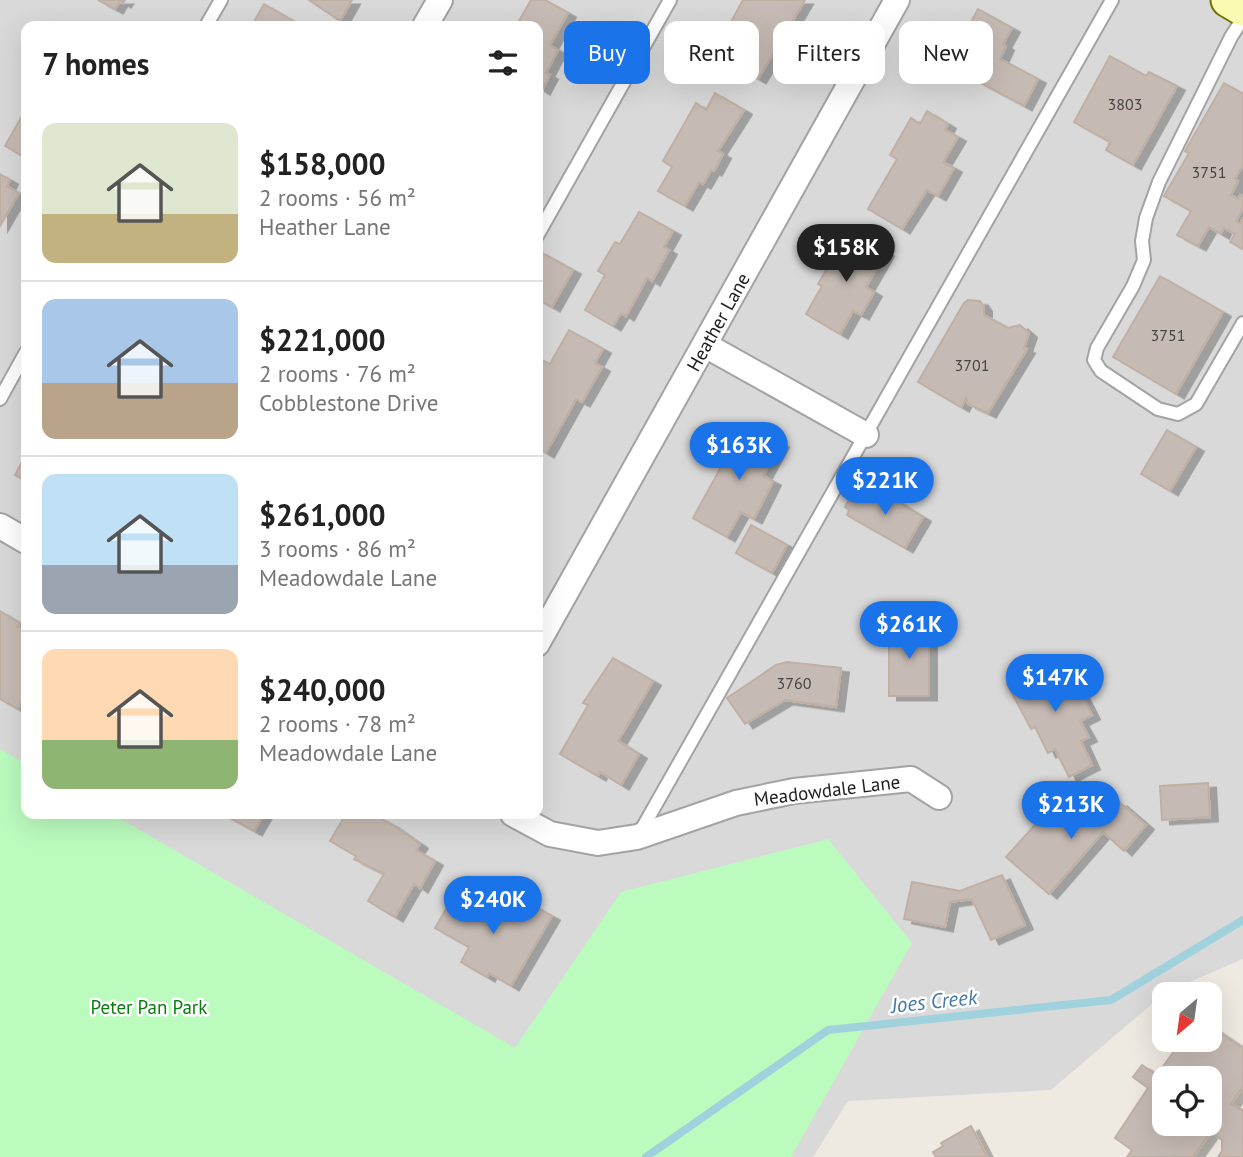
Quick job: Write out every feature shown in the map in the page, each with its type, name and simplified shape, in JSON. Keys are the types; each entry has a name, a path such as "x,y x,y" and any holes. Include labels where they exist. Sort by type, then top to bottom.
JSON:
{"street":[{"path":"428,21 440,0"},
{"name":"Heather Lane","path":"543,632 897,0"},
{"path":"1228,0 1243,9"},
{"path":"705,345 866,435"},
{"path":"0,526 21,538"},
{"name":"Meadowdale Lane","path":"522,819 550,834 598,843 636,837 736,803 794,791 911,779 939,797"}],"lane":[{"path":"209,21 221,0"},
{"path":"543,225 670,0"},
{"path":"636,837 1112,0"},
{"path":"1243,18 1159,182 1146,218 1142,242 1144,260 1133,286 1097,348 1094,360 1101,371 1158,409 1178,414 1196,404 1243,323"},
{"path":"0,399 21,361"}],"shaded area":[{"path":"0,0 1243,0 1243,959 1189,982 1152,982 1152,1004 1051,1090 848,1101 813,1157 0,1157"}],"green space":[{"name":"Peter Pan Park","path":"0,749 21,761 21,819 121,819 515,1048 621,892 828,839 912,943 791,1157 0,1157"}],"building":[{"path":"98,0 125,0 123,3 120,1 115,9"},
{"path":"309,0 352,0 340,21"},
{"path":"531,0 545,0 568,13 550,45 558,50 546,73 550,75 543,88 543,21 519,21"},
{"path":"743,0 805,0 793,21 773,21 773,54 759,77 759,21 731,21"},
{"path":"264,4 293,21 254,21"},
{"path":"978,9 1012,28 1003,44 1006,46 1000,59 1038,79 1024,106 983,84 993,84 993,21 972,21"},
{"path":"1110,56 1146,76 1149,72 1177,86 1133,165 1106,150 1110,142 1074,122"},
{"path":"1224,83 1243,94 1243,165 1235,179 1238,181 1231,195 1238,199 1240,195 1243,197 1243,208 1236,221 1240,224 1243,218 1243,249 1230,242 1235,234 1224,228 1221,234 1209,227 1198,246 1177,235 1191,211 1164,196 1189,153 1185,151"},
{"path":"715,93 744,110 718,151 723,154 714,171 711,170 703,184 699,182 685,206 658,191 672,167 663,161 696,103 706,110"},
{"path":"927,111 948,124 945,130 958,137 943,162 954,168 938,196 927,190 902,229 868,209 897,159 890,155 911,118 920,124"},
{"path":"21,118 21,155 5,146"},
{"path":"0,174 10,180 7,186 19,193 0,226"},
{"path":"639,212 673,231 664,247 669,250 652,281 647,278 626,316 621,313 613,326 585,310 605,275 598,271 615,242 620,244"},
{"path":"863,238 886,252 866,287 874,292 861,315 853,311 840,334 806,314 822,286 818,284 844,239 858,247"},
{"path":"543,253 573,270 552,307 543,302"},
{"path":"1160,276 1223,312 1176,394 1113,357"},
{"path":"968,300 980,301 984,307 984,315 1008,328 1020,325 1029,333 1024,348 1027,349 988,413 968,404 966,398 961,407 918,382"},
{"path":"569,330 603,349 595,363 602,367 582,402 576,399 546,453 543,451 543,360 550,364"},
{"path":"747,424 781,443 763,476 773,481 754,519 741,512 727,537 693,518 721,467 715,464 721,453 728,458"},
{"path":"1167,430 1196,447 1170,491 1141,474"},
{"path":"21,464 21,478 15,475"},
{"path":"871,490 882,496 886,494 923,517 905,548 847,515 849,510 845,507 851,496 864,498"},
{"path":"751,525 787,545 772,573 736,553"},
{"path":"0,611 20,623 17,627 21,629 21,704 18,709 0,699"},
{"path":"889,627 929,627 929,696 889,696"},
{"path":"613,658 653,681 618,741 639,754 621,785 600,772 598,776 560,754 588,705 583,703"},
{"path":"787,662 841,668 836,707 785,700 745,724 727,698 776,665"},
{"path":"1065,662 1092,715 1080,721 1089,737 1081,741 1092,765 1069,777 1055,749 1048,753 1035,727 1031,729 1007,684 1040,668 1043,673"},
{"path":"1208,783 1210,817 1162,820 1160,786"},
{"path":"1099,800 1111,811 1119,802 1146,825 1124,851 1103,832 1049,894 1006,857 1042,817 1050,824 1070,801 1085,813"},
{"path":"232,819 261,819 254,831"},
{"path":"343,819 382,819 420,844 416,850 435,861 420,888 414,884 395,917 368,901 384,874 354,859 356,856 330,841"},
{"path":"1002,875 1025,925 991,940 972,899 950,902 945,927 904,919 912,882 960,891"},
{"path":"457,890 513,922 525,901 552,916 511,986 489,973 487,977 461,962 469,947 435,928"},
{"path":"1222,1034 1243,1048 1243,1086 1231,1104 1243,1109 1243,1157 1218,1157 1222,1151 1222,1140 1216,1136 1222,1136 1222,1066 1163,1066 1173,1052 1222,1052"},
{"path":"1142,1065 1152,1072 1152,1136 1208,1136 1193,1157 1127,1157 1132,1150 1115,1138 1148,1088 1133,1077"},
{"path":"971,1126 987,1157 936,1157 933,1152 943,1146 941,1143"}],"waterway":[{"name":"Joes Creek","path":"646,1157 828,1030 1111,1000 1243,920"}]}
